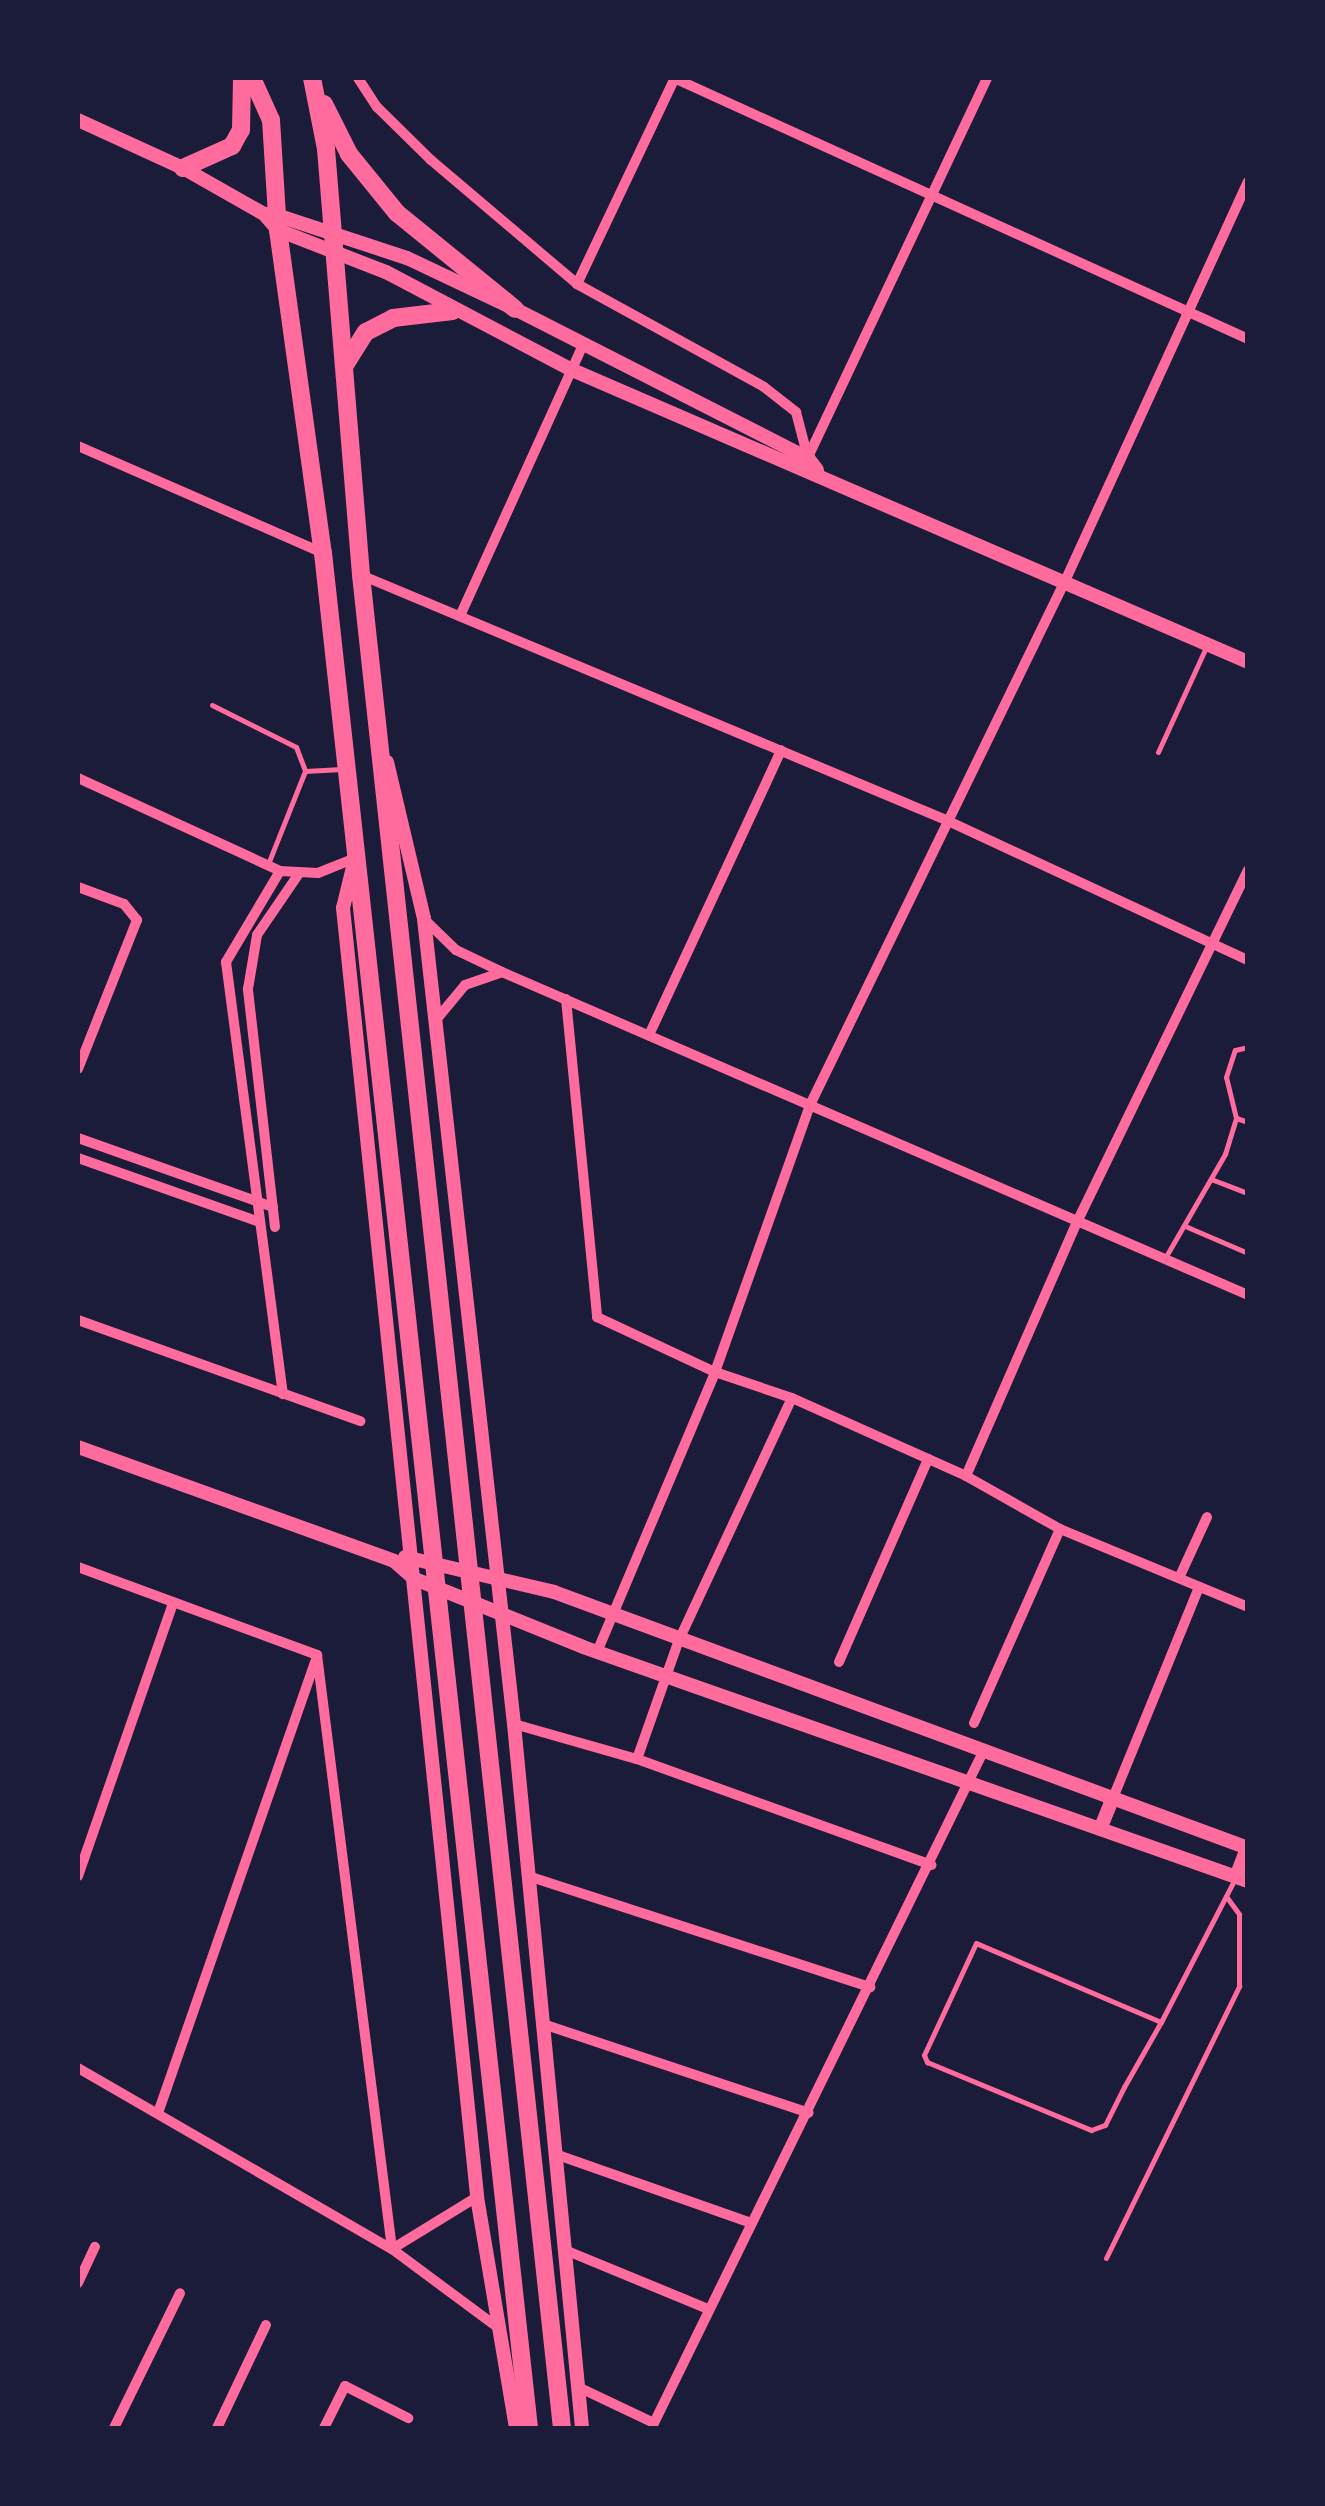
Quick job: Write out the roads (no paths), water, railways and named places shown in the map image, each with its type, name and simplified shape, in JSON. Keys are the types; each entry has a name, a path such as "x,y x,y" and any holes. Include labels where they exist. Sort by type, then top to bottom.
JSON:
{"main road":[{"path":"183,168 232,146 241,130 242,78"},
{"path":"252,78 271,120 273,218 323,553 528,2428"},
{"path":"314,83 334,250 378,738 541,2279 562,2428"},
{"path":"314,83 349,154 397,214 515,308"},
{"path":"345,364 366,332 393,318 453,311"}],"street":[{"path":"358,78 431,160 576,284 764,387 796,412 809,466"},
{"path":"576,284 674,78 1248,339"},
{"path":"809,466 987,78"},
{"path":"78,120 183,168 334,250 570,369 809,466 1248,662"},
{"path":"598,1652 715,1372 810,1105 1066,579 1248,182"},
{"path":"273,218 332,230 515,308 809,466"},
{"path":"460,616 584,343"},
{"path":"78,446 323,553"},
{"path":"361,575 946,820 1248,960"},
{"path":"378,738 398,796 424,919 514,1724 582,2428"},
{"path":"649,1035 781,750"},
{"path":"78,778 280,871 298,875 355,858"},
{"path":"355,858 343,908 477,2197 516,2428"},
{"path":"966,1476 1078,1220 1248,870"},
{"path":"258,1221 226,962 280,871"},
{"path":"283,1394 270,1230 273,1207 250,960 258,935 298,875"},
{"path":"78,886 124,904 136,920 78,1069"},
{"path":"424,919 456,950 502,972 1248,1295"},
{"path":"436,1020 465,985 502,972"},
{"path":"566,999 596,1318 715,1372 792,1398 966,1476 1060,1529 1248,1606"},
{"path":"78,1138 273,1207"},
{"path":"78,1158 258,1221 270,1230"},
{"path":"78,1320 360,1421"},
{"path":"637,1759 679,1640 792,1398"},
{"path":"78,1447 394,1561 415,1579 598,1652 973,1780 1242,1879 1247,1848 612,1616 412,1554 394,1561"},
{"path":"839,1662 928,1459"},
{"path":"1179,1578 1207,1517"},
{"path":"974,1723 1060,1529"},
{"path":"78,1567 316,1656"},
{"path":"1101,1827 1199,1587"},
{"path":"78,1876 173,1603"},
{"path":"158,2113 316,1656"},
{"path":"316,1656 392,2249"},
{"path":"514,1724 637,1759 932,1864"},
{"path":"578,2387 654,2423 932,1864 984,1750"},
{"path":"528,1876 870,1987"},
{"path":"542,2024 809,2112"},
{"path":"78,2068 392,2249 497,2328"},
{"path":"556,2154 751,2222"},
{"path":"392,2249 477,2197"},
{"path":"78,2283 94,2247"},
{"path":"565,2250 708,2309"},
{"path":"114,2428 180,2293"},
{"path":"217,2428 266,2326"},
{"path":"324,2428 345,2386 408,2418"}],"lane":[{"path":"1158,752 1208,644"},
{"path":"212,704 296,746 305,771 268,864"},
{"path":"305,771 346,769"},
{"path":"1164,1258 1211,1179 1236,1118 1226,1077 1235,1050 1248,1047"},
{"path":"1236,1118 1248,1122"},
{"path":"1211,1179 1248,1194"},
{"path":"1185,1226 1248,1253"},
{"path":"1161,2022 976,1943 924,2056 926,2062 1091,2130 1106,2125 1161,2022 1226,1896 1242,1879"},
{"path":"1106,2258 1239,1986 1239,1914 1226,1896"}]}
